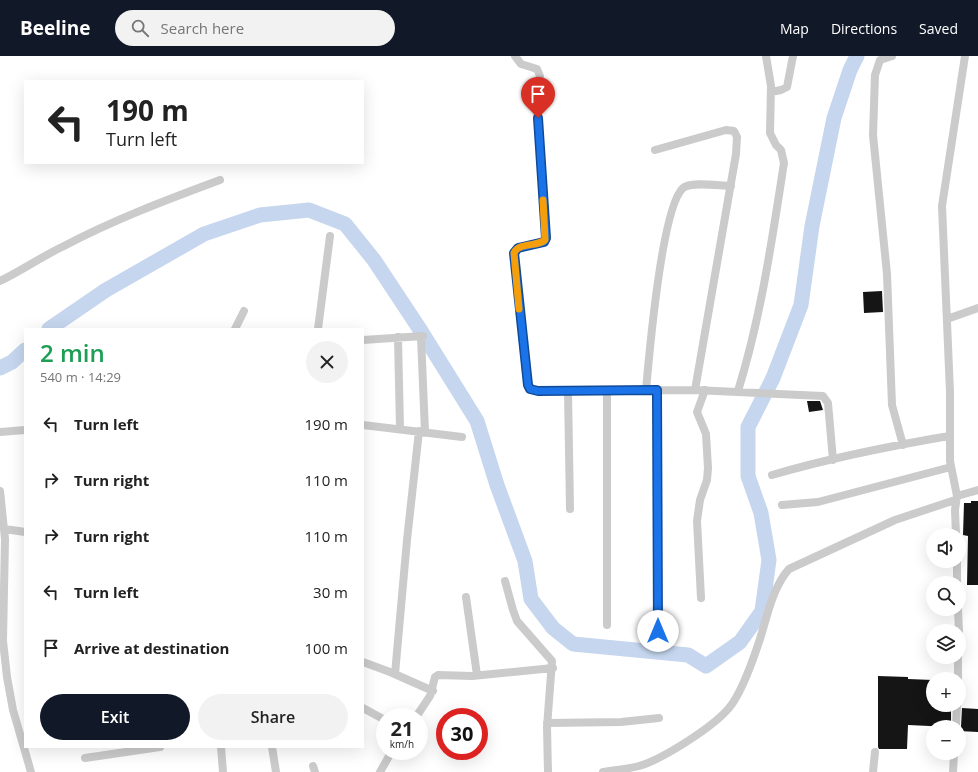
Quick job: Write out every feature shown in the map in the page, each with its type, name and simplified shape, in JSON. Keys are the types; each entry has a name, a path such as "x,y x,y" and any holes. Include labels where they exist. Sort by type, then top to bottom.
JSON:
{"street":[{"path":"515,56 521,64 537,69 540,76 537,108 546,238 544,242 518,248 514,253 528,385 533,390 705,390 819,395 826,398 833,460"},
{"path":"740,391 760,307 784,163 781,150 776,145 770,133 771,92 766,56"},
{"path":"771,92 787,87 793,56"},
{"path":"892,56 880,60 875,75 873,135 887,274 892,406 903,444"},
{"path":"956,528 956,498 951,467 942,206 964,56"},
{"path":"655,150 726,130 734,131 737,142 731,186 695,390"},
{"path":"0,281 62,246 107,225 150,206 220,180"},
{"path":"646,390 654,309 670,218 676,197 682,188 693,184 731,186"},
{"path":"318,328 330,236"},
{"path":"947,318 978,308"},
{"path":"236,328 244,311"},
{"path":"364,340 422,337 422,432 407,540 395,674"},
{"path":"398,338 400,429"},
{"path":"657,390 658,631"},
{"path":"701,598 697,521 700,500 707,480 708,468 706,434 697,412 705,390"},
{"path":"568,391 570,509"},
{"path":"607,391 608,625"},
{"path":"364,425 462,437"},
{"path":"0,432 24,430"},
{"path":"772,475 903,444 950,436"},
{"path":"782,505 818,502 951,467"},
{"path":"603,772 639,766 658,759 695,735 729,708 753,659 782,576 789,569 895,520 978,490"},
{"path":"0,491 3,527 2,596 7,677 13,710 24,746"},
{"path":"3,527 24,532"},
{"path":"505,582 512,610 518,621 550,657 553,668 547,723 546,752 548,772"},
{"path":"466,597 477,675"},
{"path":"364,662 433,691"},
{"path":"422,708 433,691 435,678 438,675 477,675 553,668"},
{"path":"364,709 376,715"},
{"path":"547,723 621,722 660,718"},
{"path":"25,748 32,772"},
{"path":"85,758 153,748"},
{"path":"221,748 223,772"},
{"path":"272,748 276,772"},
{"path":"873,772 875,752"},
{"path":"380,772 387,760"},
{"path":"953,772 954,760"}],"building":[{"path":"882,291 883,312 864,313 863,292"},
{"path":"807,401 820,401 823,410 809,412"},
{"path":"971,501 978,501 978,585 967,585 968,536 966,536 966,528 963,528 964,503 971,503"},
{"path":"878,676 908,677 908,679 926,680 926,712 951,712 951,720 926,720 926,726 908,725 907,749 879,749"},
{"path":"966,708 978,709 978,732 966,731 966,720 961,720 962,712 966,712"}],"waterway":[{"path":"50,328 106,290 204,234 260,215 309,210 345,224 374,260 421,331 477,421 497,485 525,561 531,599 553,628 573,644 688,655 706,666 740,642 762,611 769,560 761,513 748,476 748,427 773,378 801,305 812,226 834,118 850,70 857,56"},
{"path":"0,368 12,362 24,351"}],"slow traffic":[{"path":"519,309 514,253 515,250 523,246 544,242 546,238 543,200"}],"route":[{"path":"538,118 546,238 542,243 518,248 514,253 528,385 530,389 538,391 657,390 658,631"}]}
